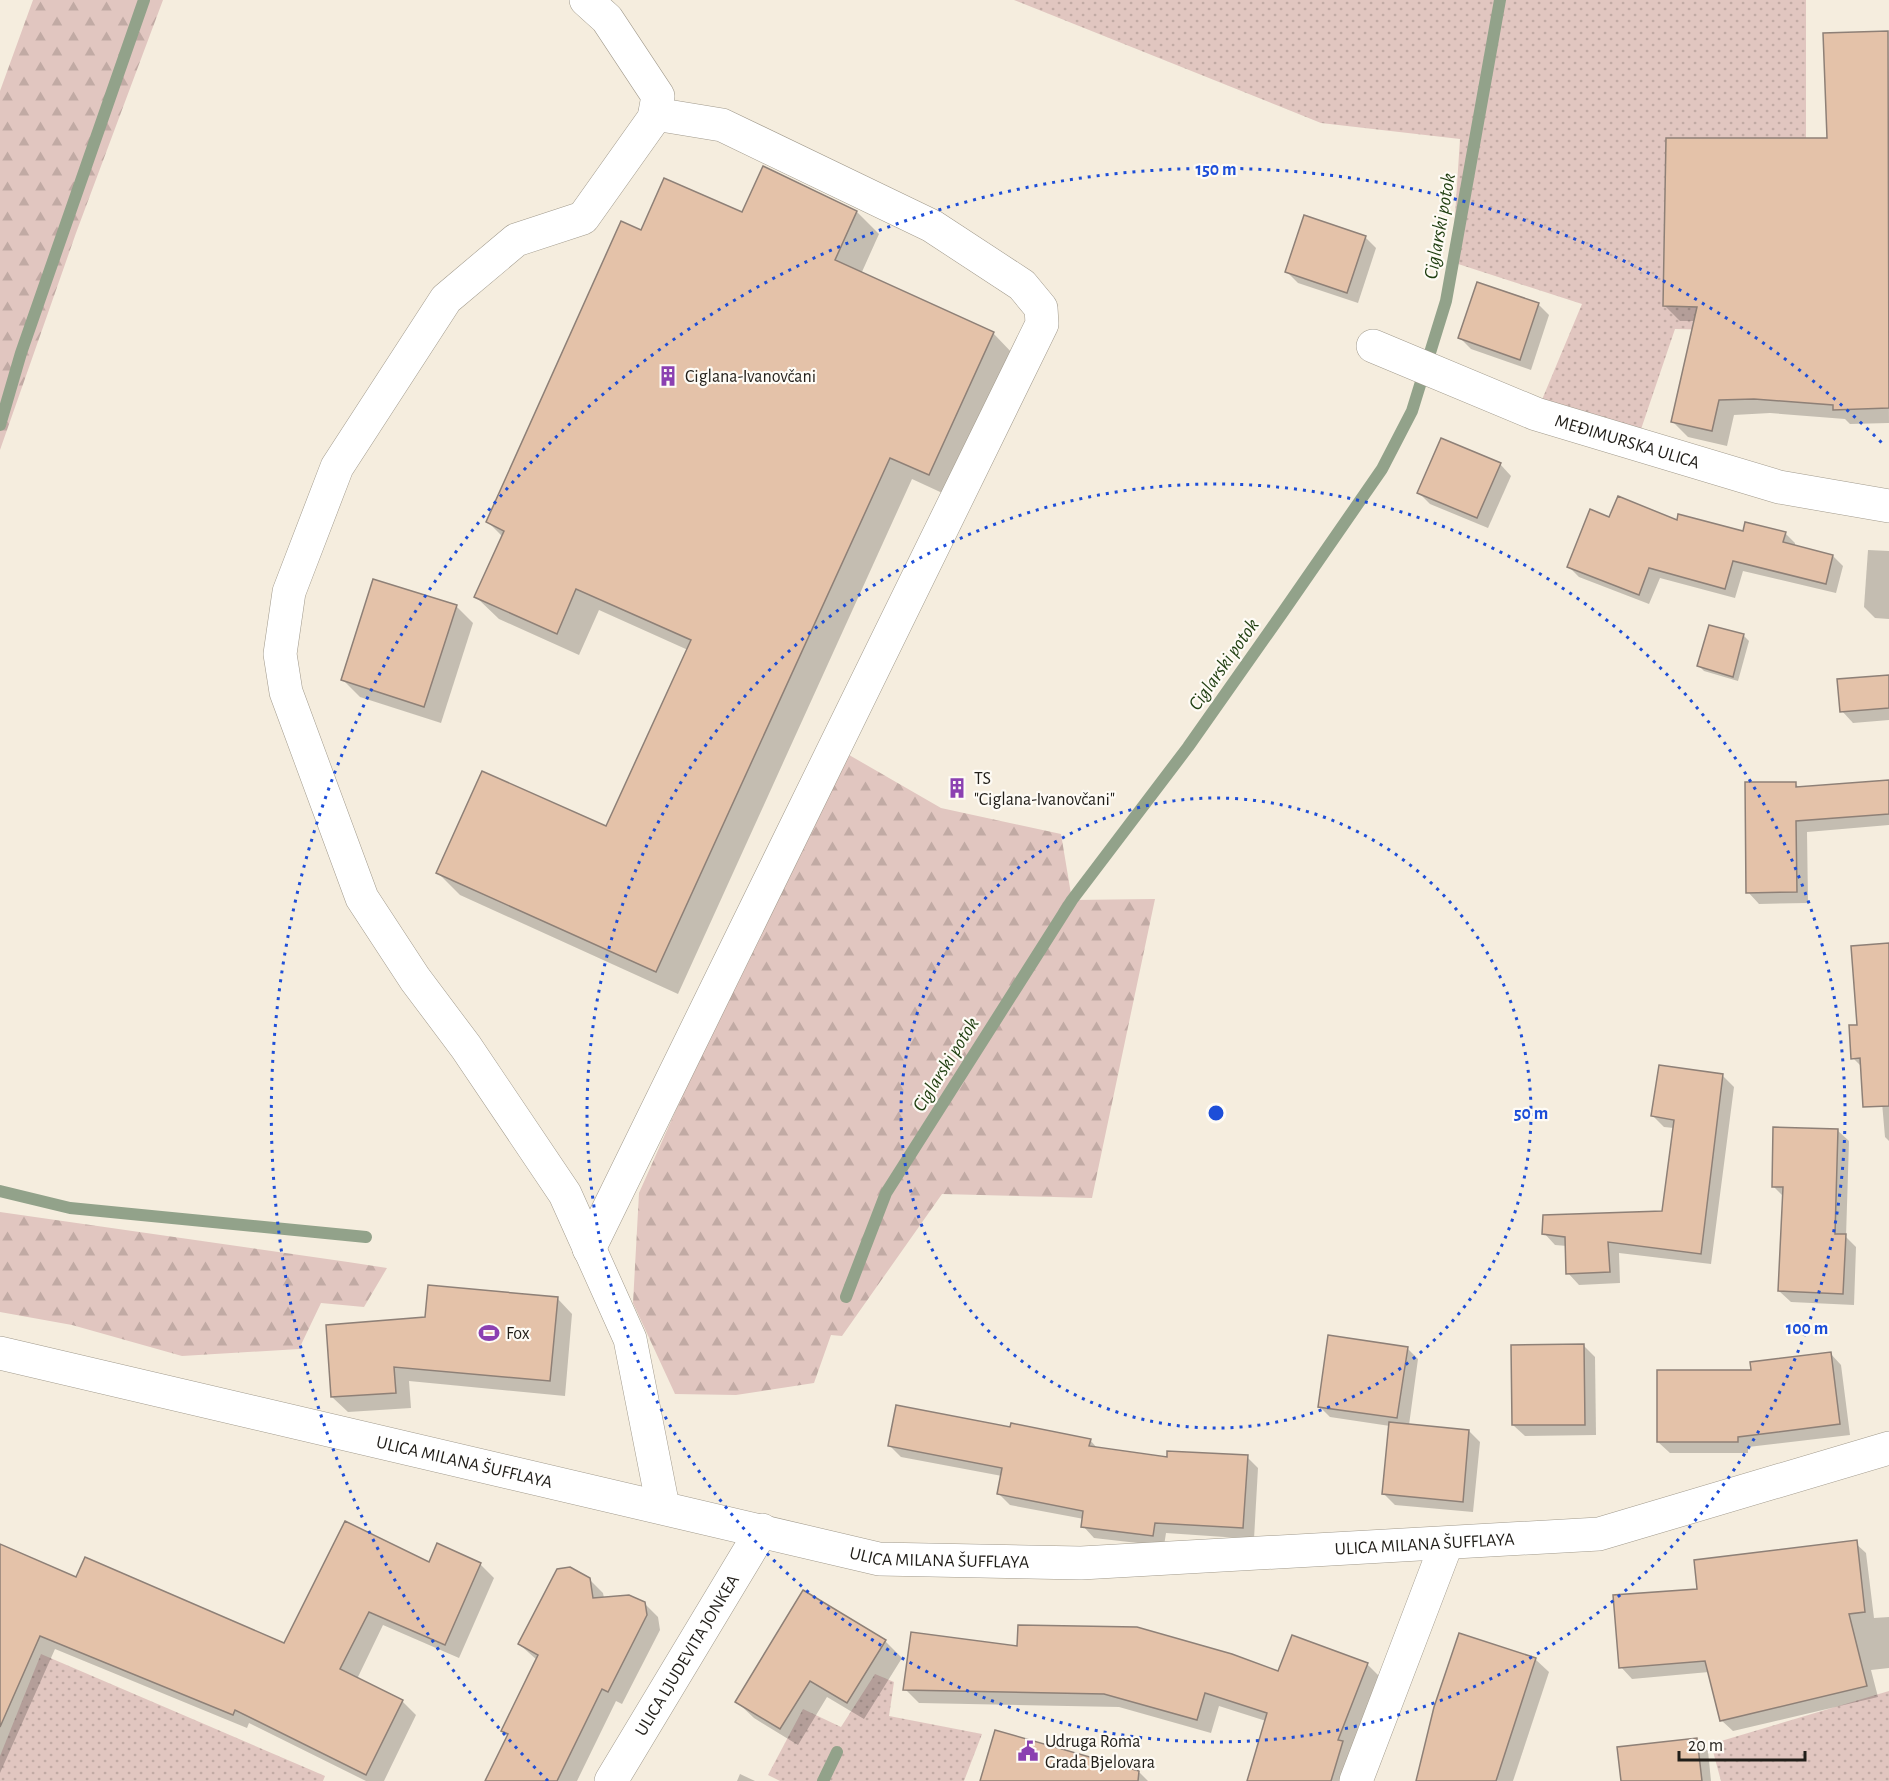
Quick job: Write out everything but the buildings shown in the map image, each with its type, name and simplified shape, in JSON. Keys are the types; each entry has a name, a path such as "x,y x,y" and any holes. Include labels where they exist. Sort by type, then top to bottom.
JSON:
{"street":[{"path":"586,0 607,19 658,96 655,114 583,219 516,240 446,299 337,467 289,592 280,654 286,692 362,898 415,979 466,1047 565,1194 630,1339 663,1507"},
{"path":"589,1249 1042,324 1041,308 1022,285 932,226 722,125 655,114"},
{"name":"MEĐIMURSKA ULICA","path":"1373,346 1536,414 1779,487 1889,506"},
{"name":"ULICA MILANA ŠUFFLAYA","path":"0,1353 879,1559 1081,1563 1446,1545 1599,1534 1889,1448"},
{"name":"ULICA LJUDEVITA JONKEA","path":"611,1781 762,1530"},
{"path":"1356,1781 1446,1545"}],"green space":[{"path":"33,0 163,0 76,233 0,450 0,91"},
{"path":"1014,0 1806,0 1806,242 1889,238 1889,334 1675,329 1636,444 1536,414 1582,304 1452,262 1460,139 1321,123"},
{"path":"837,748 941,808 1061,834 1072,900 1155,899 1092,1198 942,1194 842,1336 831,1335 814,1383 736,1395 675,1394 633,1303 639,1193"},
{"path":"0,1212 387,1268 364,1307 321,1303 299,1349 182,1356 72,1325 0,1312"},
{"path":"41,1654 325,1776 323,1781 0,1781 0,1756"},
{"path":"875,1674 894,1682 889,1716 982,1734 964,1781 780,1781 768,1775 803,1709 841,1727"},
{"path":"1889,1691 1889,1781 1721,1781 1711,1744"}],"waterway":[{"path":"0,425 21,353 144,0"},
{"name":"Ciglarski potok","path":"846,1297 886,1193 1072,900 1188,747 1283,612 1382,469 1412,411 1446,301 1500,0"},
{"path":"0,1191 70,1208 366,1237"},
{"name":"Ciglarski potok","path":"823,1781 837,1752"}],"place":[{"name":"Ciglana-Ivanovčani","path":"668,376"},
{"name":"TS \"Ciglana-Ivanovčani\"","path":"957,788"},
{"name":"Fox","path":"489,1333"},
{"name":"Udruga Roma Grada Bjelovara","path":"1028,1751"}]}
